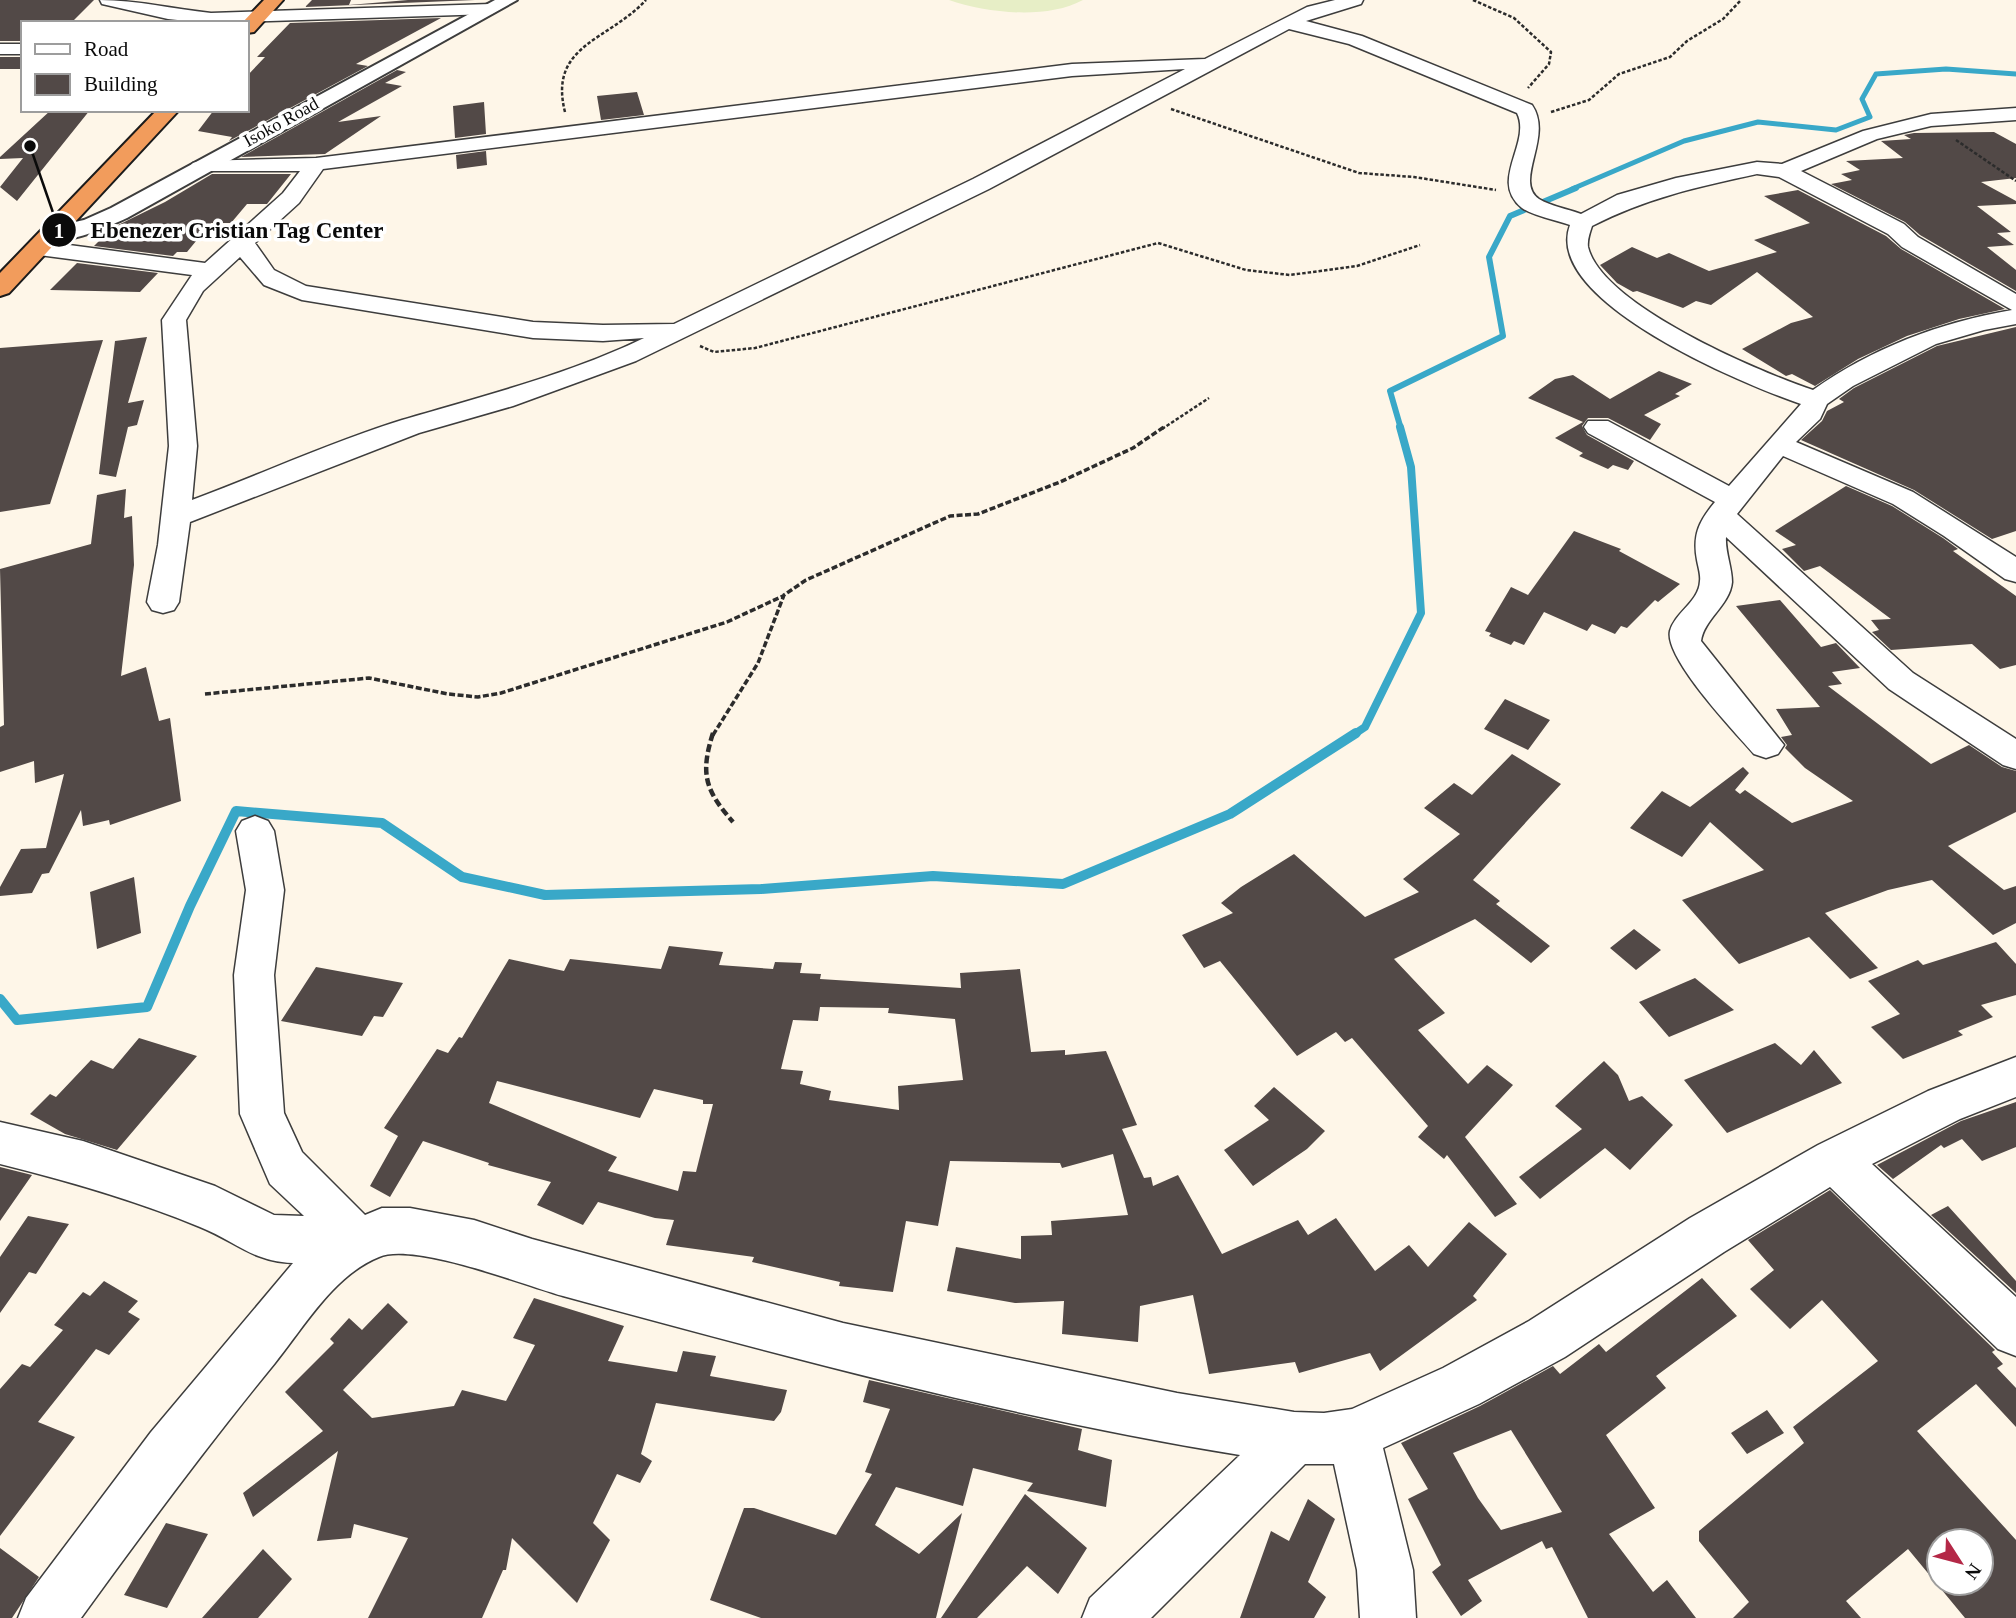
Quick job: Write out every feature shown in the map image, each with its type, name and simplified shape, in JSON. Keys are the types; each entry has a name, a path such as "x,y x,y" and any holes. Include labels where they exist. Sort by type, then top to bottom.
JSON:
{"highway":[{"path":"252,23 274,0"},
{"path":"0,288 167,112"}],"street":[{"path":"108,0 192,17 232,21"},
{"path":"175,517 409,426 504,400 607,365 981,184 1287,23 1313,11 1355,0"},
{"path":"252,23 499,4"},
{"name":"Isoko Road","path":"45,241 119,214 499,4"},
{"path":"1287,23 1319,28 1400,56 1466,87 1518,106 1528,113 1531,121 1518,166 1526,196 1558,214 1582,222 1625,200 1684,183 1757,168 1784,171 1888,224 1910,242 2016,304"},
{"path":"0,49 21,49"},
{"path":"200,167 316,163 1072,70 1215,62"},
{"path":"1784,171 1870,135 1931,120 2016,114"},
{"path":"163,602 183,446 174,320 193,287 290,198 316,163"},
{"path":"1582,222 1577,249 1584,266 1591,277 1621,304 1718,360 1771,386 1816,401"},
{"path":"45,241 211,271"},
{"path":"243,242 261,274 278,286 302,293 533,330 603,333 679,330"},
{"path":"1766,745 1699,665 1685,641 1687,628 1713,593 1715,574 1709,536 1725,507 1778,444 1810,413 1816,401 1844,380 1927,338 1980,323 2016,317"},
{"path":"1598,427 1725,507 1901,681 2016,756"},
{"path":"1778,444 1903,498 1955,529 2016,572"},
{"path":"255,831 265,890 254,975 262,1114 286,1168 331,1211 357,1242"},
{"path":"46,1618 170,1451 320,1269 357,1242 382,1231 410,1231 474,1244 532,1264 843,1348 1177,1419 1294,1438 1324,1439 1354,1434 1461,1386 1548,1339 1707,1235 1834,1160 1944,1105 2016,1077"},
{"path":"0,1143 83,1163 215,1209 270,1239 357,1242"},
{"path":"1834,1160 2016,1331"},
{"path":"1354,1434 1385,1570 1388,1618"},
{"path":"1110,1618 1203,1531 1294,1438"}],"path":[{"path":"574,132 559,99 562,76 568,61 583,45 629,19 646,0"},
{"path":"1473,0 1514,18 1551,52 1549,64 1532,81 1518,106"},
{"path":"1531,121 1565,106 1589,100 1619,74 1670,57 1687,41 1723,19 1741,0"},
{"path":"1144,99 1204,122 1366,175 1417,177 1526,196"},
{"path":"1931,120 2016,181"},
{"path":"679,330 714,352 755,348 1158,243 1173,244 1221,263 1268,274 1302,274 1367,265 1420,245"},
{"path":"205,694 369,678 448,694 478,696 501,693 727,622 784,595 806,580 950,516 978,514 1133,448 1209,398"},
{"path":"733,822 713,799 704,762 715,728 758,663 784,595"}],"green space":[{"path":"949,0 1083,0 1052,10 1016,12 964,5"}],"building":[{"path":"0,0 94,0 73,21 21,21 21,41 0,41"},
{"path":"312,0 351,0 349,5 408,0 475,0 305,7"},
{"path":"441,18 356,64 368,66 229,141 232,137 198,131 212,112 248,112 248,75 265,57 257,57 290,23"},
{"path":"0,57 21,57 21,69 0,69"},
{"path":"397,70 406,72 385,83 402,86 338,122 381,116 325,154 241,157"},
{"path":"637,92 644,115 601,120 597,96"},
{"path":"484,102 486,134 455,138 453,106"},
{"path":"49,112 88,112 17,201 0,187 23,158 0,157"},
{"path":"1994,132 2016,144 2016,178 1981,182 2016,201 2016,204 1977,206 2011,232 1997,233 2014,245 1987,247 2016,270 2016,291 1920,235 1905,222 1831,184 1852,180 1841,174 1860,170 1846,161 1903,158 1881,141 1911,139 1904,135 1914,133"},
{"path":"486,151 487,165 457,169 456,155"},
{"path":"212,174 291,174 267,204 247,204 231,223 211,223 187,252 177,252 173,256 94,246 112,228 165,202"},
{"path":"1798,190 1886,236 1901,249 2005,309 1959,319 1907,336 1858,359 1815,386 1792,374 1786,376 1742,349 1791,323 1813,317 1757,272 1711,305 1696,301 1683,308 1637,291 1633,292 1617,283 1600,265 1632,247 1657,258 1669,253 1709,271 1777,252 1754,240 1810,223 1764,196"},
{"path":"77,263 158,273 140,292 50,290"},
{"path":"2016,327 2016,531 1992,539 1914,490 1801,440 1822,421 1827,411 1844,402 1839,399 1854,388 1937,346"},
{"path":"147,337 128,403 144,400 137,425 128,427 116,477 99,474 115,341"},
{"path":"103,340 50,504 0,512 0,348"},
{"path":"1659,371 1692,384 1675,394 1680,396 1644,415 1661,424 1650,440 1608,418 1588,418 1582,426 1587,435 1634,461 1628,470 1613,465 1608,469 1579,456 1583,453 1555,438 1583,422 1528,398 1555,379 1573,375 1610,399"},
{"path":"1846,486 1892,506 1943,538 1958,549 1953,551 2016,596 2016,665 2000,669 1972,644 1891,650 1872,632 1879,630 1871,620 1891,619 1820,566 1804,571 1782,549 1796,545 1775,531"},
{"path":"126,489 124,518 132,516 134,565 121,676 146,667 159,721 170,718 181,801 110,825 109,820 83,826 81,810 49,873 42,874 32,893 0,896 0,887 21,849 46,848 64,774 35,783 34,761 0,772 0,727 4,725 0,569 91,544 97,495"},
{"path":"1574,531 1621,549 1619,551 1680,584 1658,602 1655,600 1627,628 1621,626 1615,634 1592,624 1587,631 1544,612 1524,645 1514,641 1511,645 1489,636 1491,633 1485,631 1511,587 1528,595"},
{"path":"1780,600 1821,647 1836,643 1860,668 1832,672 1842,684 1828,686 1931,764 1969,745 2002,767 2016,771 2016,812 1948,846 2004,890 2016,886 2016,923 1993,935 1932,880 1888,890 1825,913 1878,968 1850,979 1809,937 1739,964 1682,900 1764,870 1710,822 1682,857 1630,828 1662,791 1690,807 1743,767 1749,773 1735,790 1740,794 1745,790 1792,823 1853,801 1805,768 1785,748 1787,745 1781,737 1792,735 1776,709 1820,707 1736,606"},
{"path":"1505,699 1550,720 1528,750 1484,729"},
{"path":"1512,754 1561,784 1473,880 1500,901 1496,904 1550,946 1531,963 1475,919 1394,959 1445,1013 1418,1030 1468,1084 1487,1065 1513,1085 1465,1137 1517,1204 1495,1217 1447,1155 1444,1159 1418,1137 1428,1126 1352,1038 1345,1042 1336,1032 1297,1056 1220,961 1204,968 1182,935 1233,913 1221,903 1241,887 1294,854 1365,917 1419,892 1403,879 1460,834 1424,808 1454,783 1472,795"},
{"path":"134,877 141,933 97,949 90,892"},
{"path":"1634,929 1661,950 1636,970 1610,948"},
{"path":"1996,942 2016,964 2016,995 1981,1005 1993,1017 1958,1031 1963,1035 1903,1059 1871,1027 1900,1014 1868,981 1918,960 1923,965"},
{"path":"669,946 723,952 719,965 773,969 775,962 802,963 800,973 821,974 820,979 961,988 960,973 1020,969 1031,1052 1065,1050 1065,1055 1106,1051 1137,1125 1122,1129 1144,1178 1151,1177 1153,1186 1178,1175 1222,1254 1298,1220 1308,1235 1336,1218 1375,1271 1409,1245 1428,1267 1469,1222 1507,1254 1473,1296 1477,1300 1380,1371 1370,1353 1299,1373 1295,1362 1209,1374 1193,1295 1140,1306 1138,1342 1062,1334 1064,1301 1015,1303 947,1291 956,1247 1021,1259 1021,1236 1052,1235 1051,1221 1128,1215 1113,1154 1062,1168 1060,1163 950,1161 938,1226 906,1221 893,1292 839,1286 840,1282 752,1262 754,1257 666,1245 674,1220 655,1218 598,1202 583,1225 537,1205 551,1182 488,1165 489,1163 423,1141 390,1197 370,1186 398,1136 384,1128 437,1049 448,1053 459,1037 462,1038 509,959 564,971 570,959 661,969","holes":["820,1007 889,1008 888,1013 955,1019 963,1080 898,1086 899,1110 829,1100 831,1091 800,1084 803,1071 781,1069 793,1020 818,1021","497,1081 640,1118 654,1089 703,1100 703,1104 713,1104 696,1172 683,1171 678,1191 608,1171 617,1157 489,1103"]},
{"path":"316,967 403,983 383,1017 374,1016 362,1036 281,1021"},
{"path":"1695,978 1734,1010 1669,1037 1639,1002"},
{"path":"139,1038 197,1056 117,1150 65,1134 30,1114 50,1094 56,1097 91,1060 113,1069"},
{"path":"1775,1043 1801,1065 1814,1050 1842,1083 1727,1133 1684,1080"},
{"path":"1604,1061 1618,1075 1629,1101 1642,1096 1673,1125 1630,1170 1605,1148 1540,1199 1519,1177 1582,1129 1555,1106"},
{"path":"1274,1087 1325,1131 1307,1149 1253,1186 1224,1150 1269,1120 1254,1106"},
{"path":"2016,1102 2016,1147 1982,1161 1962,1139 1944,1148 1941,1145 1893,1179 1877,1165 1961,1121"},
{"path":"0,1167 32,1175 0,1221"},
{"path":"1830,1190 1995,1350 1992,1352 2003,1364 1997,1368 2016,1388 2016,1427 1976,1384 1917,1431 2016,1540 2016,1618 1965,1618 1948,1597 1995,1597 1995,1527 1925,1527 1925,1570 1908,1549 1846,1601 1861,1618 1733,1618 1749,1602 1699,1541 1699,1531 1804,1443 1793,1427 1878,1361 1822,1300 1790,1329 1750,1289 1774,1270 1748,1240"},
{"path":"1948,1206 2016,1281 2016,1293 1931,1215"},
{"path":"28,1216 69,1224 36,1274 29,1272 0,1313 0,1257"},
{"path":"1702,1278 1737,1316 1656,1376 1666,1388 1606,1435 1655,1508 1609,1534 1653,1592 1667,1580 1696,1618 1588,1618 1552,1547 1546,1549 1542,1541 1468,1580 1482,1601 1461,1616 1432,1572 1441,1565 1408,1499 1428,1489 1401,1443 1480,1406 1553,1366 1560,1374 1599,1344 1606,1352","holes":["1511,1430 1562,1512 1501,1530 1478,1498 1453,1453"]},
{"path":"104,1281 138,1301 128,1312 140,1319 109,1355 96,1349 38,1422 75,1437 0,1536 0,1389 22,1364 30,1367 63,1330 54,1325 83,1292 90,1296"},
{"path":"534,1298 624,1326 608,1361 677,1372 683,1351 716,1356 710,1376 787,1390 781,1412 774,1421 656,1403 641,1454 652,1461 640,1483 617,1474 593,1523 610,1540 577,1603 512,1538 506,1570 503,1570 482,1618 368,1618 408,1538 354,1524 351,1538 317,1541 338,1451 253,1517 243,1493 323,1431 285,1392 334,1343 330,1339 349,1318 362,1330 388,1303 408,1322 343,1390 372,1418 454,1406 462,1390 506,1401 535,1345 513,1338"},
{"path":"869,1380 1082,1429 1078,1450 1112,1460 1106,1507 1027,1491 1033,1483 973,1468 963,1506 896,1487 875,1525 919,1554 962,1513 936,1618 761,1618 710,1600 744,1508 754,1508 836,1535 872,1474 865,1472 890,1409 863,1402"},
{"path":"1767,1410 1784,1433 1747,1454 1731,1433"},
{"path":"1025,1494 1087,1548 1058,1594 1027,1566 977,1618 941,1618"},
{"path":"1308,1499 1335,1519 1308,1582 1326,1597 1314,1618 1240,1618 1271,1531 1289,1541"},
{"path":"166,1523 208,1534 167,1608 124,1595"},
{"path":"0,1548 39,1577 12,1618 0,1618"},
{"path":"263,1549 292,1579 258,1618 202,1618"}],"waterway":[{"path":"1572,189 1684,141 1758,122 1836,130 1870,117 1862,99 1876,74 1946,69 2016,74"},
{"path":"1401,429 1390,391 1503,336 1489,257 1510,216 1576,188"},
{"path":"1356,733 1365,727 1421,613 1411,467 1400,427"},
{"path":"0,999 17,1020 147,1007 190,906 236,811 382,823 462,877 545,895 761,889 933,876 1063,884 1230,814 1356,733"}],"place":[{"name":"Ebenezer Cristian Tag Center","path":"30,146"}]}
